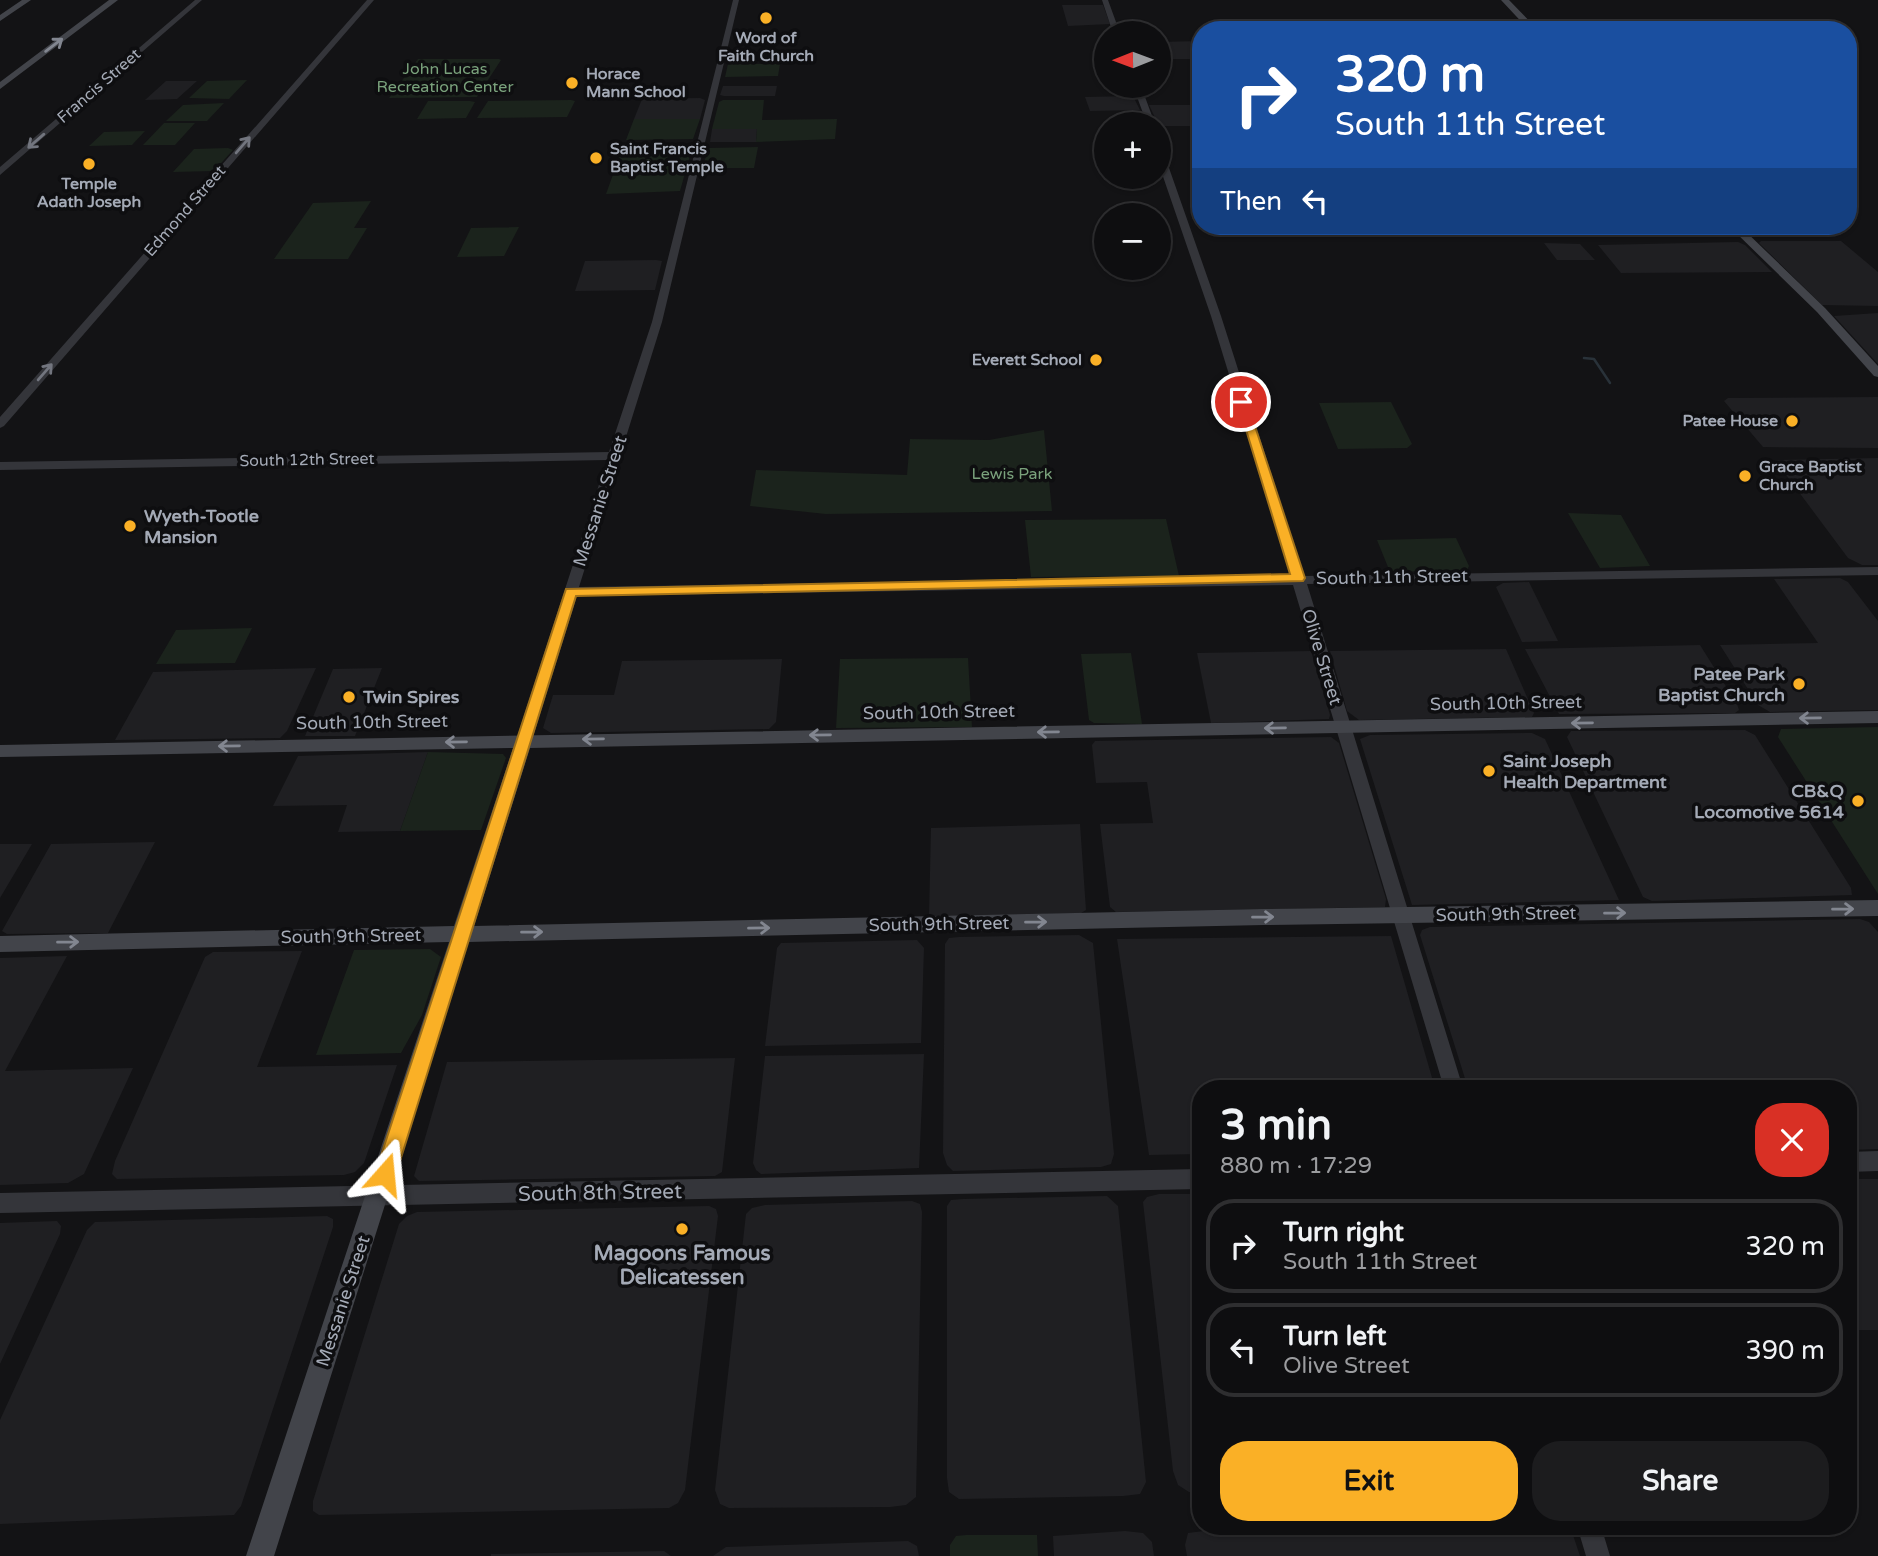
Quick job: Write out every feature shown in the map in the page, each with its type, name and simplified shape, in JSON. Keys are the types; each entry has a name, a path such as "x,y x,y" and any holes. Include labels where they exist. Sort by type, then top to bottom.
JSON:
{"main road":[{"path":"0,19 27,0"},
{"path":"0,86 114,0"},
{"path":"1505,0 1525,21"},
{"path":"1743,235 1821,310 1878,373"},
{"name":"South 10th Street","path":"0,751 1878,717"},
{"name":"Messanie Street","path":"260,1556 464,933 524,740"},
{"name":"South 9th Street","path":"0,944 1400,915 1878,908"}],"street":[{"name":"Francis Street","path":"0,172 199,0"},
{"name":"Edmond Street","path":"0,424 371,0"},
{"name":"Messanie Street","path":"524,740 657,322 736,0"},
{"path":"1105,0 1113,21"},
{"name":"Olive Street","path":"1171,188 1298,578 1452,1080"},
{"name":"South 12th Street","path":"0,466 614,456"},
{"name":"South 11th Street","path":"571,592 1298,578 1878,571"},
{"path":"1857,1162 1878,1161"},
{"name":"South 8th Street","path":"0,1203 1192,1179"},
{"path":"1591,1535 1598,1556"}],"shaded area":[{"path":"1062,5 1103,5 1109,21 1094,21 1094,25 1068,26"},
{"path":"1192,41 1192,59 1171,59 1171,42"},
{"path":"166,81 197,81 177,99 145,100"},
{"path":"723,86 777,86 775,96 724,96 720,95"},
{"path":"1085,97 1134,98 1140,110 1090,111"},
{"path":"642,99 705,100 700,119 634,119"},
{"path":"1149,105 1192,105 1192,126 1171,126 1171,112 1152,112"},
{"path":"712,129 757,129 756,142 710,142"},
{"path":"1593,235 1730,236 1596,237"},
{"path":"1841,241 1878,272 1878,306 1822,305 1759,243"},
{"path":"1738,242 1745,245 1772,272 1621,273 1598,245"},
{"path":"1544,243 1580,244 1595,260 1557,260"},
{"path":"585,261 662,261 655,290 575,291"},
{"path":"1878,313 1878,364 1834,316"},
{"path":"1878,397 1878,448 1763,447 1724,401 1728,398"},
{"path":"1878,458 1878,565 1862,565 1848,558 1775,460"},
{"path":"1840,578 1848,582 1878,621 1878,710 1770,712 1758,705 1720,645 1818,643 1774,579"},
{"path":"1529,582 1558,641 1522,642 1496,587 1503,583"},
{"path":"1700,645 1737,704 1739,710 1735,713 1559,714 1525,649"},
{"path":"1506,649 1534,713 1532,717 1359,720 1347,711 1330,651"},
{"path":"1311,651 1329,719 1211,723 1197,653"},
{"path":"782,659 776,722 769,729 551,733 543,728 553,695 614,695 622,661"},
{"path":"316,668 287,731 280,738 115,740 153,672"},
{"path":"382,668 355,736 305,736 333,669"},
{"path":"1745,730 1755,735 1851,888 1852,895 1652,901 1643,897 1567,737 1571,731"},
{"path":"1532,733 1545,739 1619,900 1412,905 1360,739 1370,735"},
{"path":"1331,737 1339,743 1386,899 1385,907 1116,912 1110,907 1100,824 1153,823 1147,782 1096,783 1092,745 1095,741"},
{"path":"428,752 400,831 338,832 347,805 273,806 298,756"},
{"path":"1080,824 1086,910 1081,913 929,917 931,828"},
{"path":"155,842 108,933 7,934 2,931 51,844"},
{"path":"0,844 32,844 0,898"},
{"path":"1860,919 1869,922 1878,932 1878,1149 1857,1150 1857,1080 1465,1080 1420,935 1422,930 1430,927"},
{"path":"1079,935 1093,943 1114,1154 1111,1164 1101,1167 953,1171 947,1165 943,1153 945,944 949,938 959,937"},
{"path":"1391,936 1433,1080 1192,1080 1192,1154 1149,1155 1117,939"},
{"path":"917,940 924,948 921,1043 765,1046 777,948 781,943"},
{"path":"302,951 257,1067 397,1065 364,1163 355,1172 344,1175 117,1179 112,1174 115,1161 205,957 213,952"},
{"path":"67,956 5,1071 133,1068 84,1174 68,1183 0,1185 0,958"},
{"path":"924,1054 919,1168 761,1174 756,1170 753,1163 765,1056"},
{"path":"735,1058 722,1172 715,1176 419,1181 414,1176 447,1062"},
{"path":"1857,1179 1878,1179 1878,1330 1857,1330"},
{"path":"1159,1194 1192,1194 1192,1492 1178,1485 1173,1471 1143,1202 1147,1197"},
{"path":"1107,1196 1118,1206 1146,1482 1140,1494 1123,1496 959,1499 949,1492 947,1478 947,1206 951,1200 963,1199"},
{"path":"912,1201 920,1204 922,1212 916,1497 906,1505 890,1507 729,1508 720,1504 715,1490 746,1214 752,1208 765,1205"},
{"path":"709,1206 716,1209 718,1216 685,1490 678,1503 669,1508 319,1515 313,1511 313,1501 399,1224 407,1216 417,1212"},
{"path":"327,1216 333,1219 333,1227 241,1506 234,1515 0,1524 0,1420 87,1230 95,1222"},
{"path":"57,1221 61,1226 60,1234 0,1364 0,1223"},
{"path":"1125,1531 1143,1533 1152,1542 1154,1556 1054,1556 1053,1536"},
{"path":"1188,1533 1573,1535 1580,1556 1187,1556 1185,1545"},
{"path":"908,1541 917,1546 919,1556 713,1556 726,1547"},
{"path":"664,1551 671,1556 491,1556 491,1554"}],"green space":[{"name":"John Lucas Recreation Center","path":"418,59 501,60 477,97 389,98"},
{"path":"728,64 780,64 778,76 725,77"},
{"path":"247,80 229,99 189,98 207,81"},
{"path":"764,100 762,120 837,119 835,139 756,142 757,129 712,129 719,102"},
{"path":"428,101 475,102 466,118 417,119"},
{"path":"488,101 575,101 567,117 477,118"},
{"path":"224,103 207,121 166,121 183,105"},
{"path":"634,119 700,119 693,139 626,140"},
{"path":"164,123 195,123 175,145 143,145"},
{"path":"145,131 132,145 89,146 104,132"},
{"path":"624,144 693,145 680,191 606,194"},
{"path":"758,147 754,168 702,168 709,148"},
{"path":"194,149 233,150 214,171 173,172"},
{"path":"371,201 354,228 367,228 348,259 274,259 313,203"},
{"path":"519,227 504,256 457,257 471,228"},
{"path":"1391,402 1412,444 1407,448 1338,449 1319,403"},
{"name":"Lewis Park","path":"1044,430 1052,511 826,514 750,506 756,470 907,475 910,439 989,440"},
{"path":"1568,513 1621,515 1650,566 1600,568"},
{"path":"1166,519 1179,576 1031,577 1025,520"},
{"path":"1456,538 1469,566 1467,570 1390,572 1377,540"},
{"path":"252,628 235,663 156,664 176,630"},
{"path":"1131,653 1142,724 1094,723 1089,720 1081,654"},
{"path":"968,658 972,727 836,728 840,659"},
{"path":"1878,727 1878,894 1778,737 1781,729"},
{"path":"428,752 503,754 506,758 481,830 400,831"},
{"path":"430,949 441,957 422,1015 401,1053 316,1055 354,950"},
{"path":"1037,1535 1038,1556 950,1556 950,1545 956,1536"}],"waterway":[{"path":"1584,358 1594,359 1610,383"}],"place":[{"name":"Word of Faith Church","path":"766,18"},
{"name":"Horace Mann School","path":"572,83"},
{"name":"Saint Francis Baptist Temple","path":"596,158"},
{"name":"Temple Adath Joseph","path":"89,164"},
{"name":"Everett School","path":"1096,360"},
{"name":"Patee House","path":"1792,421"},
{"name":"Grace Baptist Church","path":"1745,476"},
{"name":"Wyeth-Tootle Mansion","path":"130,526"},
{"name":"Patee Park Baptist Church","path":"1799,684"},
{"name":"Twin Spires","path":"349,697"},
{"name":"Saint Joseph Health Department","path":"1489,771"},
{"name":"CB&Q Locomotive 5614","path":"1858,801"},
{"name":"Magoons Famous Delicatessen","path":"682,1229"}],"route":[{"path":"385,1174 571,592 1298,578 1241,402"}]}
